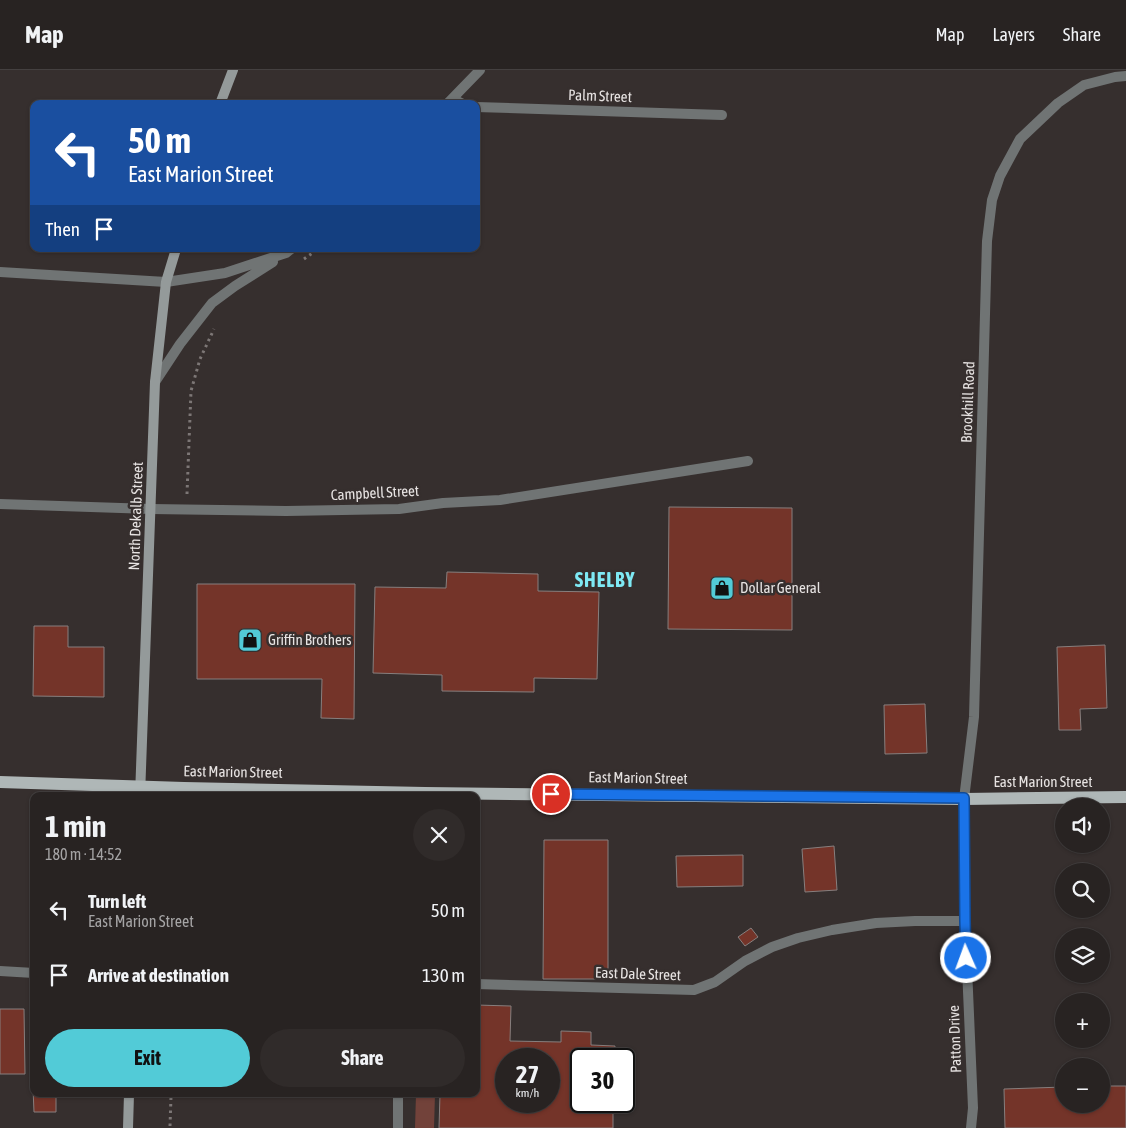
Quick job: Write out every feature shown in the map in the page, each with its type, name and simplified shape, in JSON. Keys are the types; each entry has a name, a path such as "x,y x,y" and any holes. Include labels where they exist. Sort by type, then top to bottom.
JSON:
{"main road":[{"path":"221,100 232,70"},
{"name":"North Dekalb Street","path":"140,791 155,382 166,282 175,252"},
{"name":"East Marion Street","path":"0,782 140,791 227,792"},
{"name":"East Marion Street","path":"480,795 1126,798"},
{"path":"128,1128 129,1097"}],"street":[{"path":"451,100 480,70"},
{"name":"Brookhill Road","path":"964,798 974,717 987,241 992,200 1000,176 1020,138 1058,103 1084,85 1126,76"},
{"name":"Palm Street","path":"480,107 722,115"},
{"path":"0,272 166,282 225,273 285,252"},
{"path":"155,382 180,344 212,303 286,252"},
{"name":"Campbell Street","path":"0,504 286,512 399,509 443,503 500,500 748,461"},
{"name":"Patton Drive","path":"964,798 965,921 972,1108 971,1128"},
{"name":"East Dale Street","path":"480,984 694,990 715,982 745,961 798,938 876,923 965,921"},
{"path":"0,971 30,972"},
{"path":"398,1097 398,1128"}],"path":[{"path":"301,262 314,252"},
{"path":"187,510 191,391 200,359 217,324"},
{"path":"170,1126 171,1097"}],"shaded area":[{"path":"416,1097 435,1097 434,1128 415,1128"}],"building":[{"path":"669,507 792,508 792,630 668,629"},
{"path":"447,572 538,574 538,591 599,592 597,679 534,678 534,692 442,691 442,675 373,673 375,587 446,588"},
{"path":"197,584 355,584 354,719 321,718 322,679 197,679"},
{"path":"34,626 68,626 68,647 104,647 104,697 33,696"},
{"path":"1105,645 1107,708 1080,709 1081,730 1059,730 1057,647"},
{"path":"925,704 927,753 885,754 884,705"},
{"path":"544,840 608,840 608,979 543,979"},
{"path":"834,846 837,890 805,892 802,849"},
{"path":"743,855 743,886 677,887 676,856"},
{"path":"751,928 758,937 745,946 738,937"},
{"path":"480,1005 511,1006 510,1041 561,1042 561,1031 591,1032 591,1045 615,1046 615,1048 570,1048 570,1113 613,1113 613,1128 439,1128 440,1097 480,1097"},
{"path":"0,1009 24,1009 25,1074 0,1074"},
{"path":"1110,1086 1126,1086 1126,1128 1005,1128 1004,1089 1055,1087 1055,1113 1110,1113"},
{"path":"33,1097 56,1097 56,1112 34,1112"}],"place":[{"name":"Dollar General","path":"722,588"},
{"name":"Griffin Brothers","path":"250,640"}],"district":[{"name":"SHELBY","path":"605,580"}],"route":[{"path":"551,794 964,798 966,958"}]}
